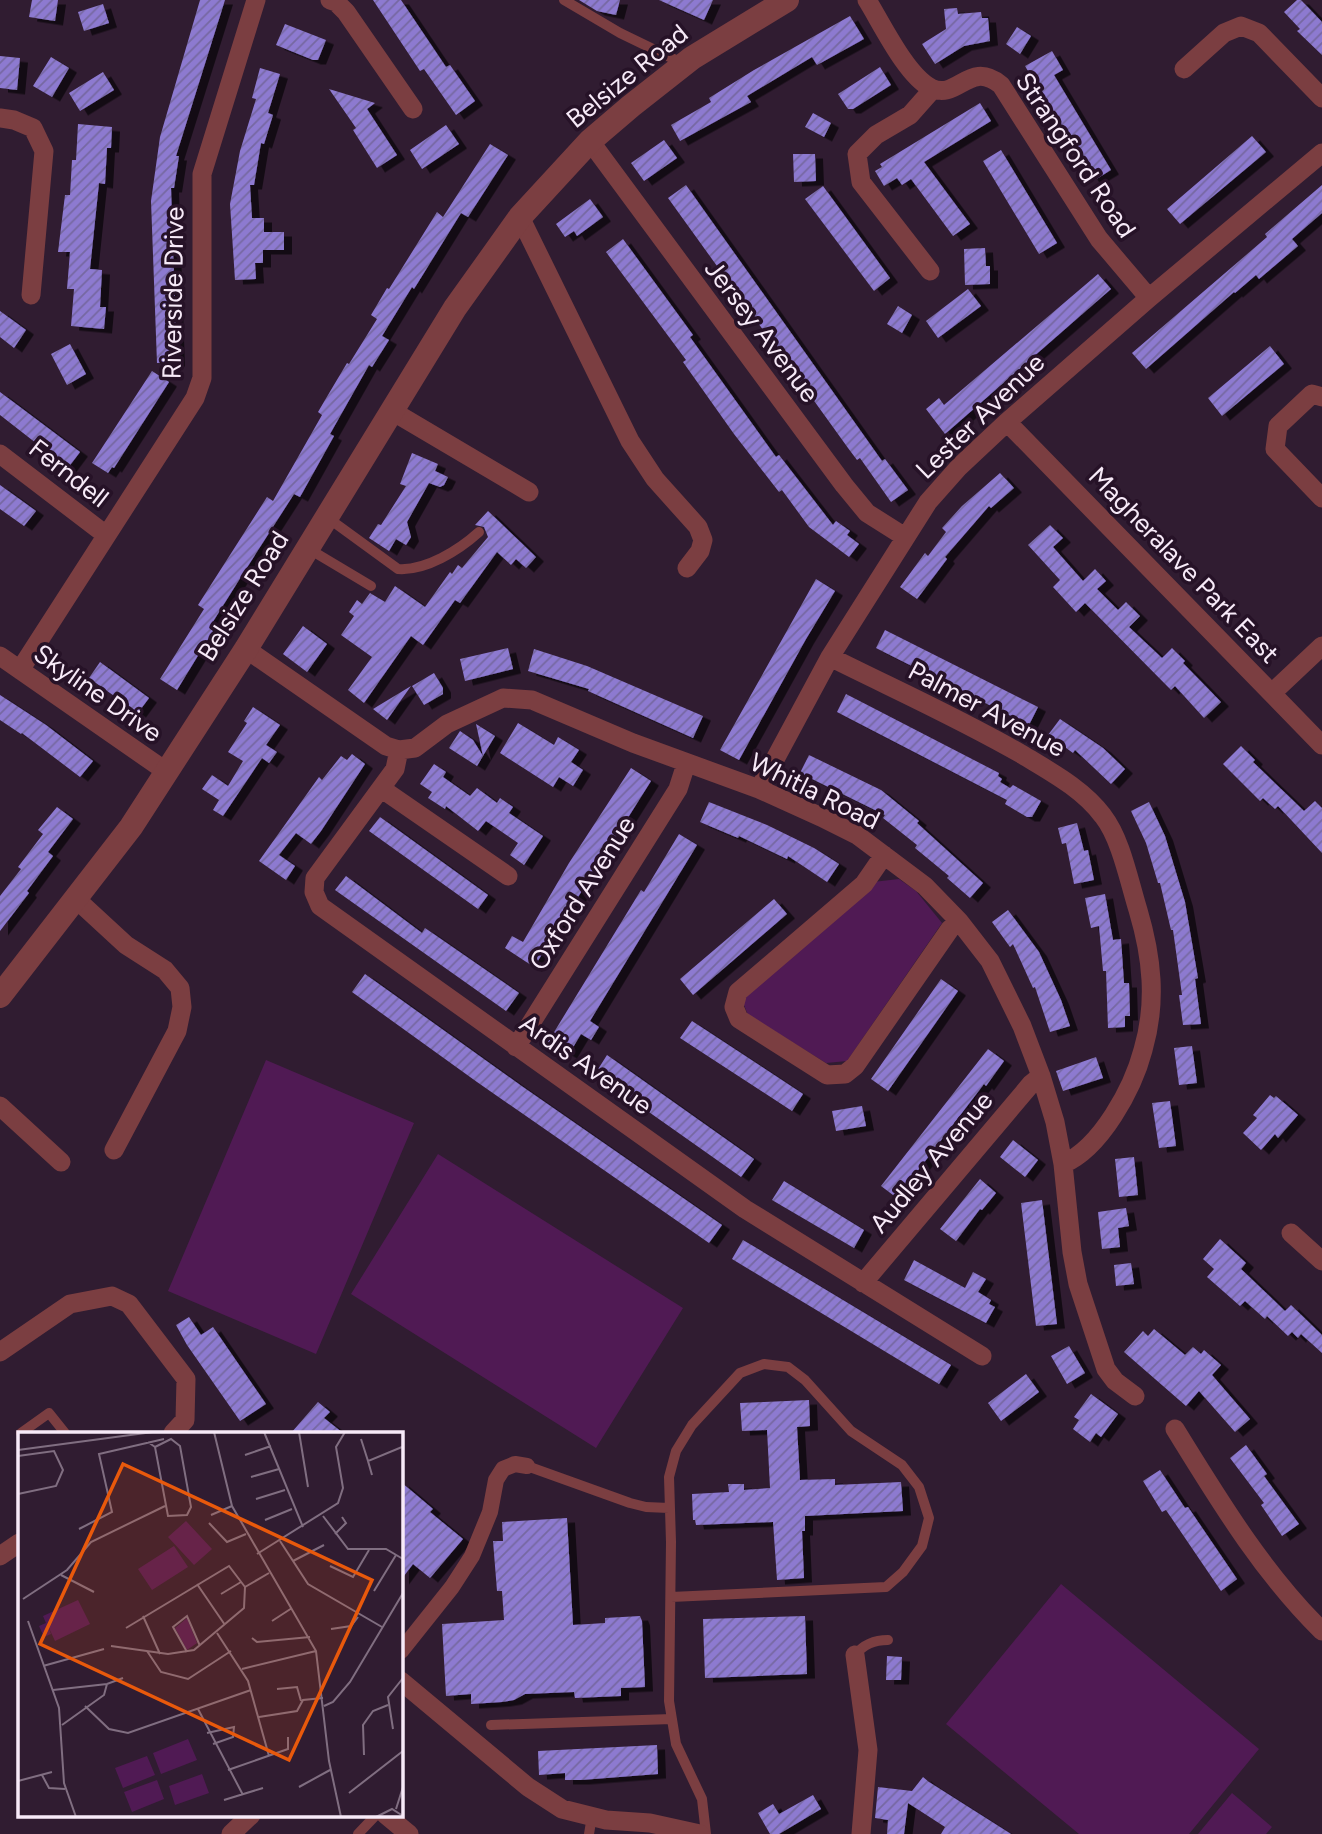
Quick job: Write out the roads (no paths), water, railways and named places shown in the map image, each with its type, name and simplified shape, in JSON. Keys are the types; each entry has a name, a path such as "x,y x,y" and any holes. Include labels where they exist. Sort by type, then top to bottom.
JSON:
{"street":[{"name":"Riverside Drive","path":"20,670 195,398 202,378 202,174 256,0"},
{"path":"330,0 346,12 412,109"},
{"name":"Belsize Road","path":"0,996 131,827 246,649 455,308 520,217 590,141 684,64 787,0"},
{"path":"867,0 907,64 933,89 910,115 876,135 857,154 861,182 930,271"},
{"path":"1184,69 1224,33 1241,26 1259,33 1322,98"},
{"name":"Strangford Road","path":"933,89 950,90 975,76 993,79 1001,85 1099,239 1149,298"},
{"path":"0,118 14,120 33,128 44,151 32,295"},
{"name":"Jersey Avenue","path":"590,141 844,485 867,513 905,537"},
{"name":"Lester Avenue","path":"759,789 830,657 928,502 1007,422 1322,152"},
{"path":"520,217 630,441 655,479 698,527 703,540 700,551 687,568"},
{"path":"1322,397 1312,394 1278,426 1275,449 1322,498"},
{"path":"392,411 528,492"},
{"name":"Magheralave Park East","path":"1007,422 1322,745"},
{"name":"Ferndell","path":"0,454 106,535"},
{"path":"1272,693 1322,646"},
{"path":"246,649 386,746 399,750"},
{"name":"Skyline Drive","path":"0,656 167,772"},
{"name":"Palmer Avenue","path":"830,657 991,736 1059,776 1104,817 1114,836 1149,951 1152,996 1150,1018 1141,1059 1125,1096 1093,1142 1072,1161 1063,1164"},
{"name":"Whitla Road","path":"399,750 415,748 447,724 502,698 532,700 686,764 759,789 857,835 925,886 959,922 990,961 1022,1026 1055,1122 1078,1284 1106,1369 1115,1381 1135,1396"},
{"name":"Ardis Avenue","path":"399,750 395,769 382,789 315,878 314,892 320,906 745,1209 982,1356"},
{"name":"Oxford Avenue","path":"516,1047 678,789 686,764"},
{"path":"382,789 508,876"},
{"path":"884,855 864,884 738,992 734,1007 739,1018 827,1075 845,1074 855,1066 950,929 959,922"},
{"path":"75,898 126,945 166,970 180,988 181,1007 177,1031 114,1150"},
{"name":"Audley Avenue","path":"863,1283 1031,1084 1041,1076"},
{"path":"0,1106 61,1162"},
{"path":"1291,1233 1322,1261"},
{"path":"0,1352 70,1304 112,1296 129,1304 186,1380 185,1420 174,1432"},
{"path":"1175,1429 1262,1562 1295,1604 1322,1631"},
{"path":"402,1650 452,1587 472,1556 490,1511 496,1480 503,1469 515,1464 527,1466"},
{"path":"0,1556 18,1544"},
{"path":"855,1655 868,1750 862,1834"},
{"path":"402,1682 528,1787 591,1825 699,1834"},
{"path":"231,1834 250,1816"},
{"path":"387,1816 409,1834"}],"lane":[{"path":"564,0 620,33 684,64"},
{"path":"327,518 398,569 417,567 455,551 480,532"},
{"path":"308,548 372,586"},
{"path":"671,1597 886,1587 903,1572 922,1546 929,1518 919,1487 902,1465 851,1431 805,1380 788,1367 764,1364 740,1373 692,1426 676,1451 669,1477 669,1701 676,1744 702,1799 706,1834"},
{"path":"23,1432 49,1413 64,1432"},
{"path":"527,1466 630,1503 669,1508"},
{"path":"855,1655 862,1647 877,1640 888,1640"},
{"path":"491,1725 672,1719"},
{"path":"358,1834 375,1816"}]}
